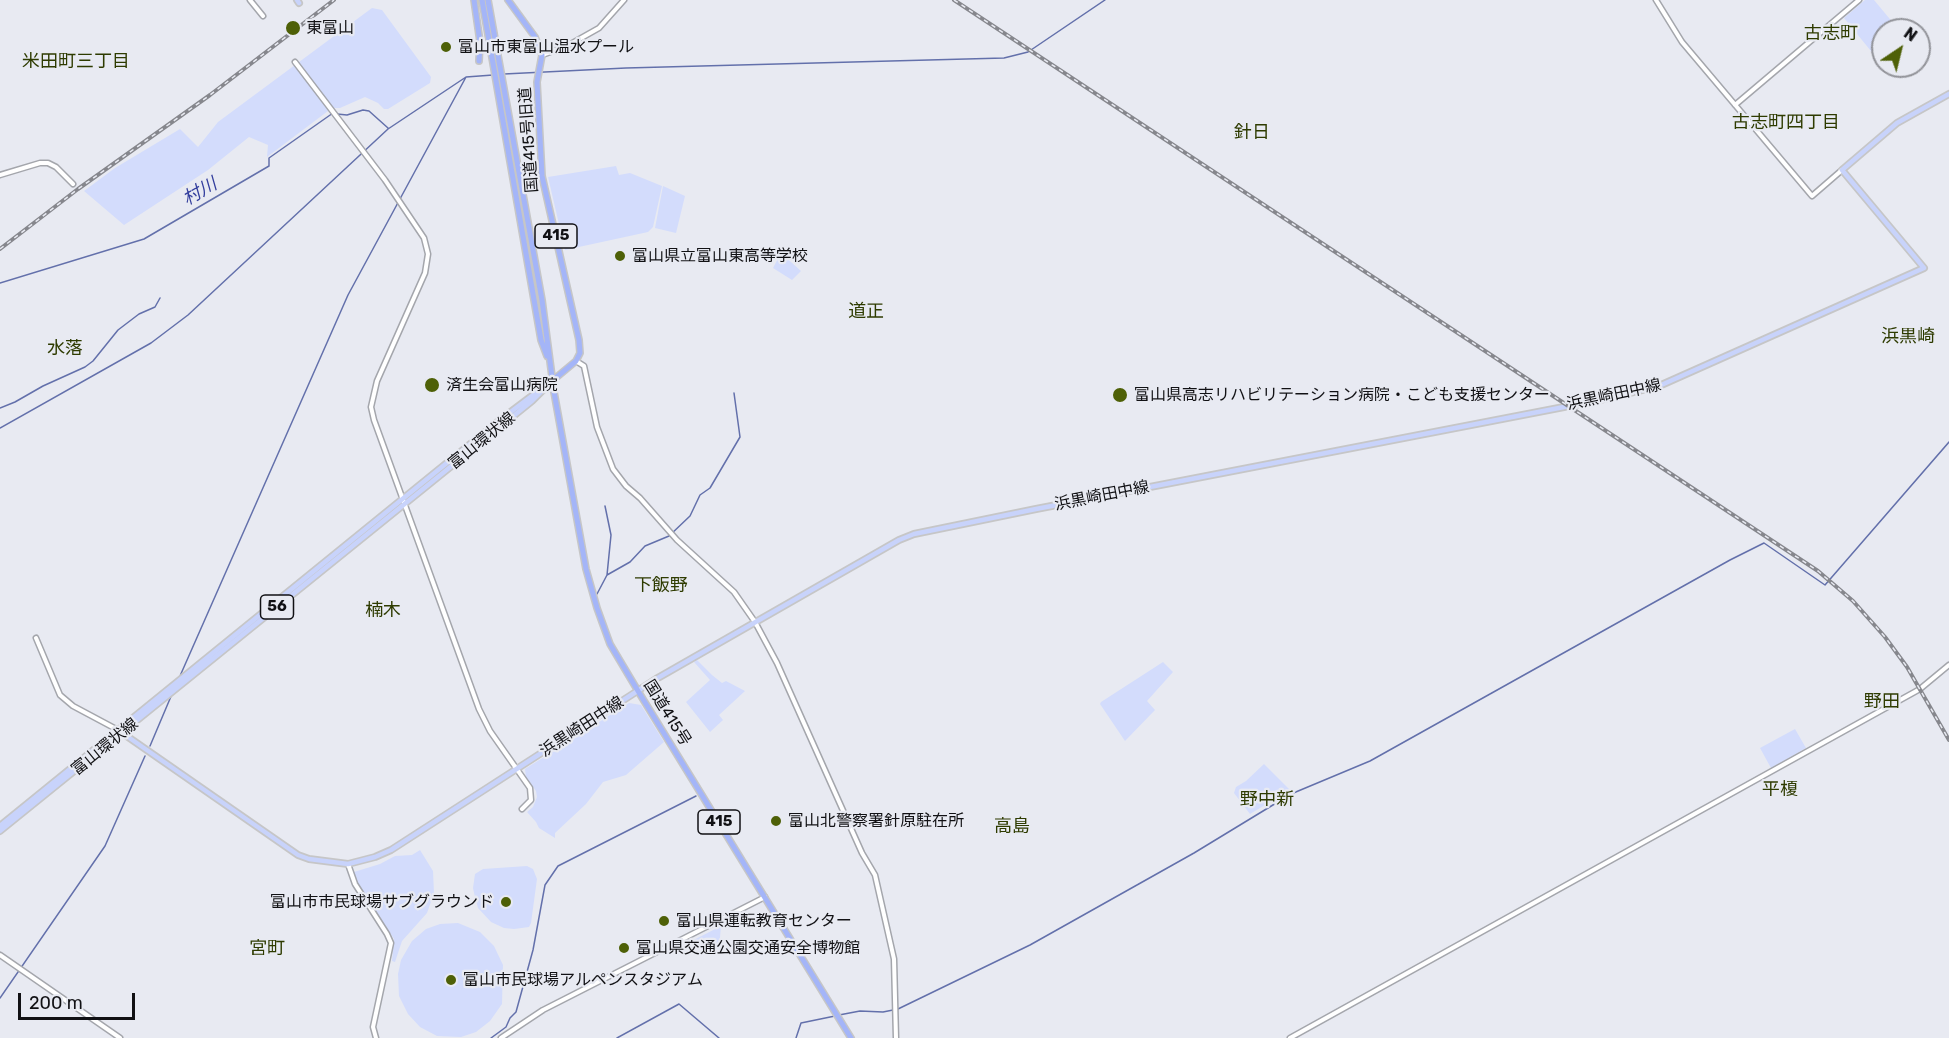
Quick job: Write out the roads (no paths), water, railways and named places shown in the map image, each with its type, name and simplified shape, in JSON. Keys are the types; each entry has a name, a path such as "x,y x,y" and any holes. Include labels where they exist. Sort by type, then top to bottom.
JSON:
{"highway":[{"path":"474,0 480,42 479,61"},
{"name":"国道415号","path":"482,0 542,300 552,381 586,569 597,608 610,644 851,1038"},
{"name":"国道415号","path":"488,0 497,68"},
{"path":"508,0 535,37 542,56"},
{"name":"国道415号旧道","path":"542,56 538,78 543,183 579,339 580,352 576,361"},
{"path":"552,381 576,361"}],"main road":[{"path":"1842,170 1897,123 1949,94"},
{"name":"浜黒崎田中線","path":"120,732 298,855 328,863 348,864 375,857 391,850 638,691 881,549 914,534 1595,400 1673,382 1924,268 1842,170"},
{"name":"富山環状線","path":"0,831 496,423 552,381"},
{"name":"富山環状線","path":"0,826 120,732"}],"street":[{"path":"250,0 263,16"},
{"path":"542,56 567,46 599,28 624,0"},
{"path":"1656,0 1682,42 1812,196 1842,170"},
{"path":"1735,105 1859,0"},
{"path":"295,62 393,191 420,230 426,245 428,254 425,273 377,381 371,407 479,709 532,795 531,800 522,810"},
{"path":"0,175 40,163 48,163 56,167 73,184"},
{"path":"576,361 584,366 597,427 613,469 677,540 734,592 755,622 811,738 862,853 875,875 894,959 896,1038"},
{"path":"36,638 60,695 73,706 120,732"},
{"path":"1290,1038 1920,689 1949,665"},
{"path":"348,864 355,884 391,943 372,1027 376,1038"},
{"path":"501,1038 543,1010 765,897"},
{"path":"0,955 120,1038"}],"waterway":[{"path":"504,74 626,68 1004,58 1028,52 1105,0"},
{"path":"0,428 151,343 188,315 388,129 466,77 493,75"},
{"path":"180,676 348,295 466,77"},
{"name":"村川","path":"337,114 347,115 363,110 369,111 388,128"},
{"name":"村川","path":"0,283 144,239 269,166 269,158 333,113"},
{"path":"0,408 85,367 93,361 118,330 139,314 155,307 160,298"},
{"path":"607,575 630,562 645,546 669,536 690,516 700,495 710,488 740,437 734,393"},
{"path":"839,1015 860,1011 883,1012 898,1009 1030,945 1194,853 1291,794 1370,761 1764,543 1825,585 1949,442"},
{"path":"597,594 607,575 611,535 605,506"},
{"path":"150,746 172,694"},
{"path":"0,998 105,846 145,756"},
{"path":"491,1038 506,1027 516,1012 533,950 545,885 558,866 696,796"},
{"path":"617,1038 679,1004 719,1038"},
{"path":"796,1038 801,1023 835,1016"}],"railway":[{"path":"0,249 78,189 210,95 334,0"},
{"path":"954,0 1818,571 1853,601 1885,637 1907,667 1949,740"}],"place":[{"name":"東富山","path":"293,28"},
{"name":"富山市東富山温水プール","path":"446,47"},
{"name":"富山県立富山東高等学校","path":"620,256"},
{"name":"済生会富山病院","path":"432,385"},
{"name":"富山県高志リハビリテーション病院・こども支援センター","path":"1120,395"},
{"name":"富山北警察署針原駐在所","path":"776,821"},
{"name":"富山市市民球場サブグラウンド","path":"506,902"},
{"name":"富山県運転教育センター","path":"664,921"},
{"name":"富山県交通公園交通安全博物館","path":"624,948"},
{"name":"富山市民球場アルペンスタジアム","path":"451,980"}],"district":[{"name":"古志町","path":"1831,34"},
{"name":"米田町三丁目","path":"76,62"},
{"name":"古志町四丁目","path":"1786,123"},
{"name":"針日","path":"1252,133"},
{"name":"道正","path":"866,312"},
{"name":"浜黒崎","path":"1908,337"},
{"name":"水落","path":"65,349"},
{"name":"下飯野","path":"661,586"},
{"name":"楠木","path":"383,611"},
{"name":"野田","path":"1882,702"},
{"name":"平榎","path":"1780,790"},
{"name":"野中新","path":"1267,800"},
{"name":"高島","path":"1012,827"},
{"name":"宮町","path":"267,949"}]}
